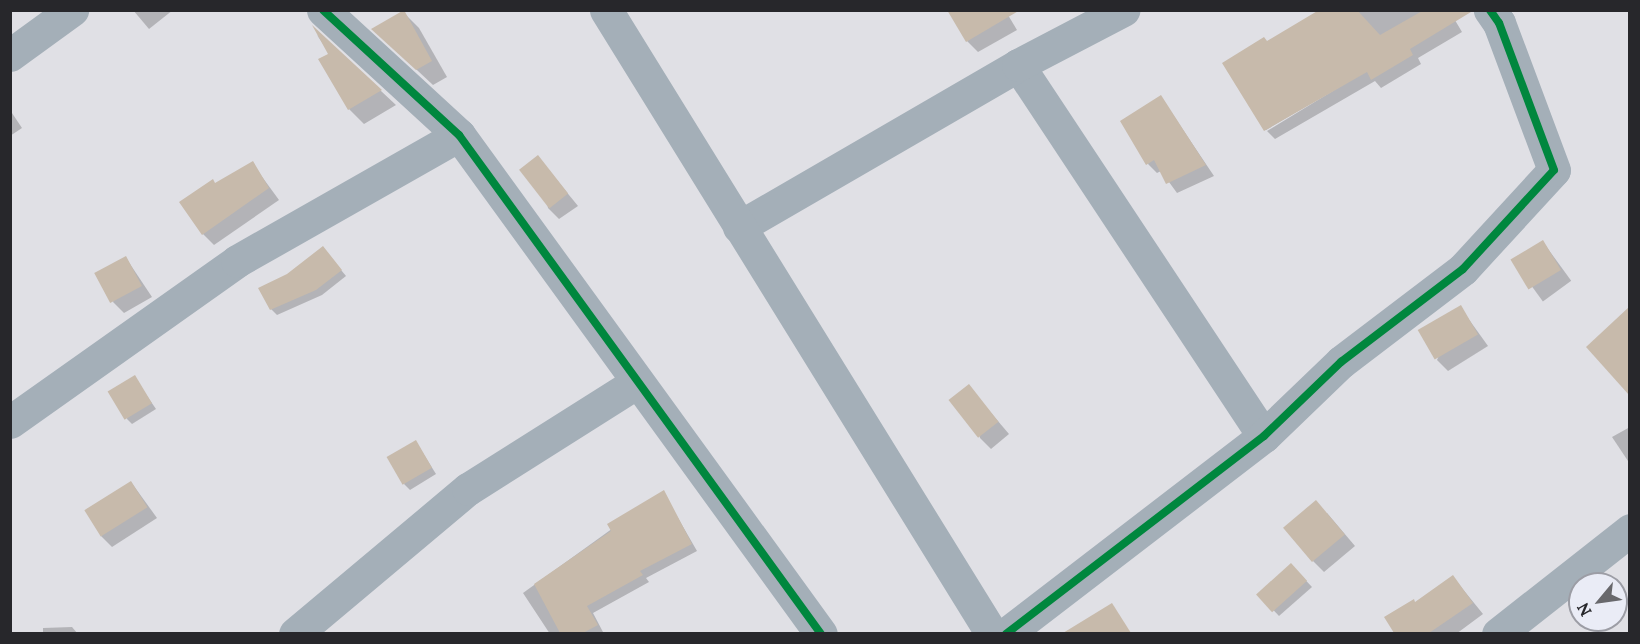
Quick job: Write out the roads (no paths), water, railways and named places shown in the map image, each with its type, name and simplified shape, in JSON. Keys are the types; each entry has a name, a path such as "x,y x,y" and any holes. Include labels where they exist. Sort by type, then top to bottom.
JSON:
{"street":[{"path":"10,55 72,10"},
{"path":"323,10 459,135 557,265 809,629"},
{"path":"606,10 992,633"},
{"path":"739,226 1018,65 1123,10"},
{"path":"1006,633 1264,436 1341,362 1462,270 1554,170 1498,23 1490,10"},
{"path":"1018,65 1264,436"},
{"path":"10,422 237,261 459,135"},
{"path":"295,633 468,489 637,382"},
{"path":"1498,633 1629,530"}]}
